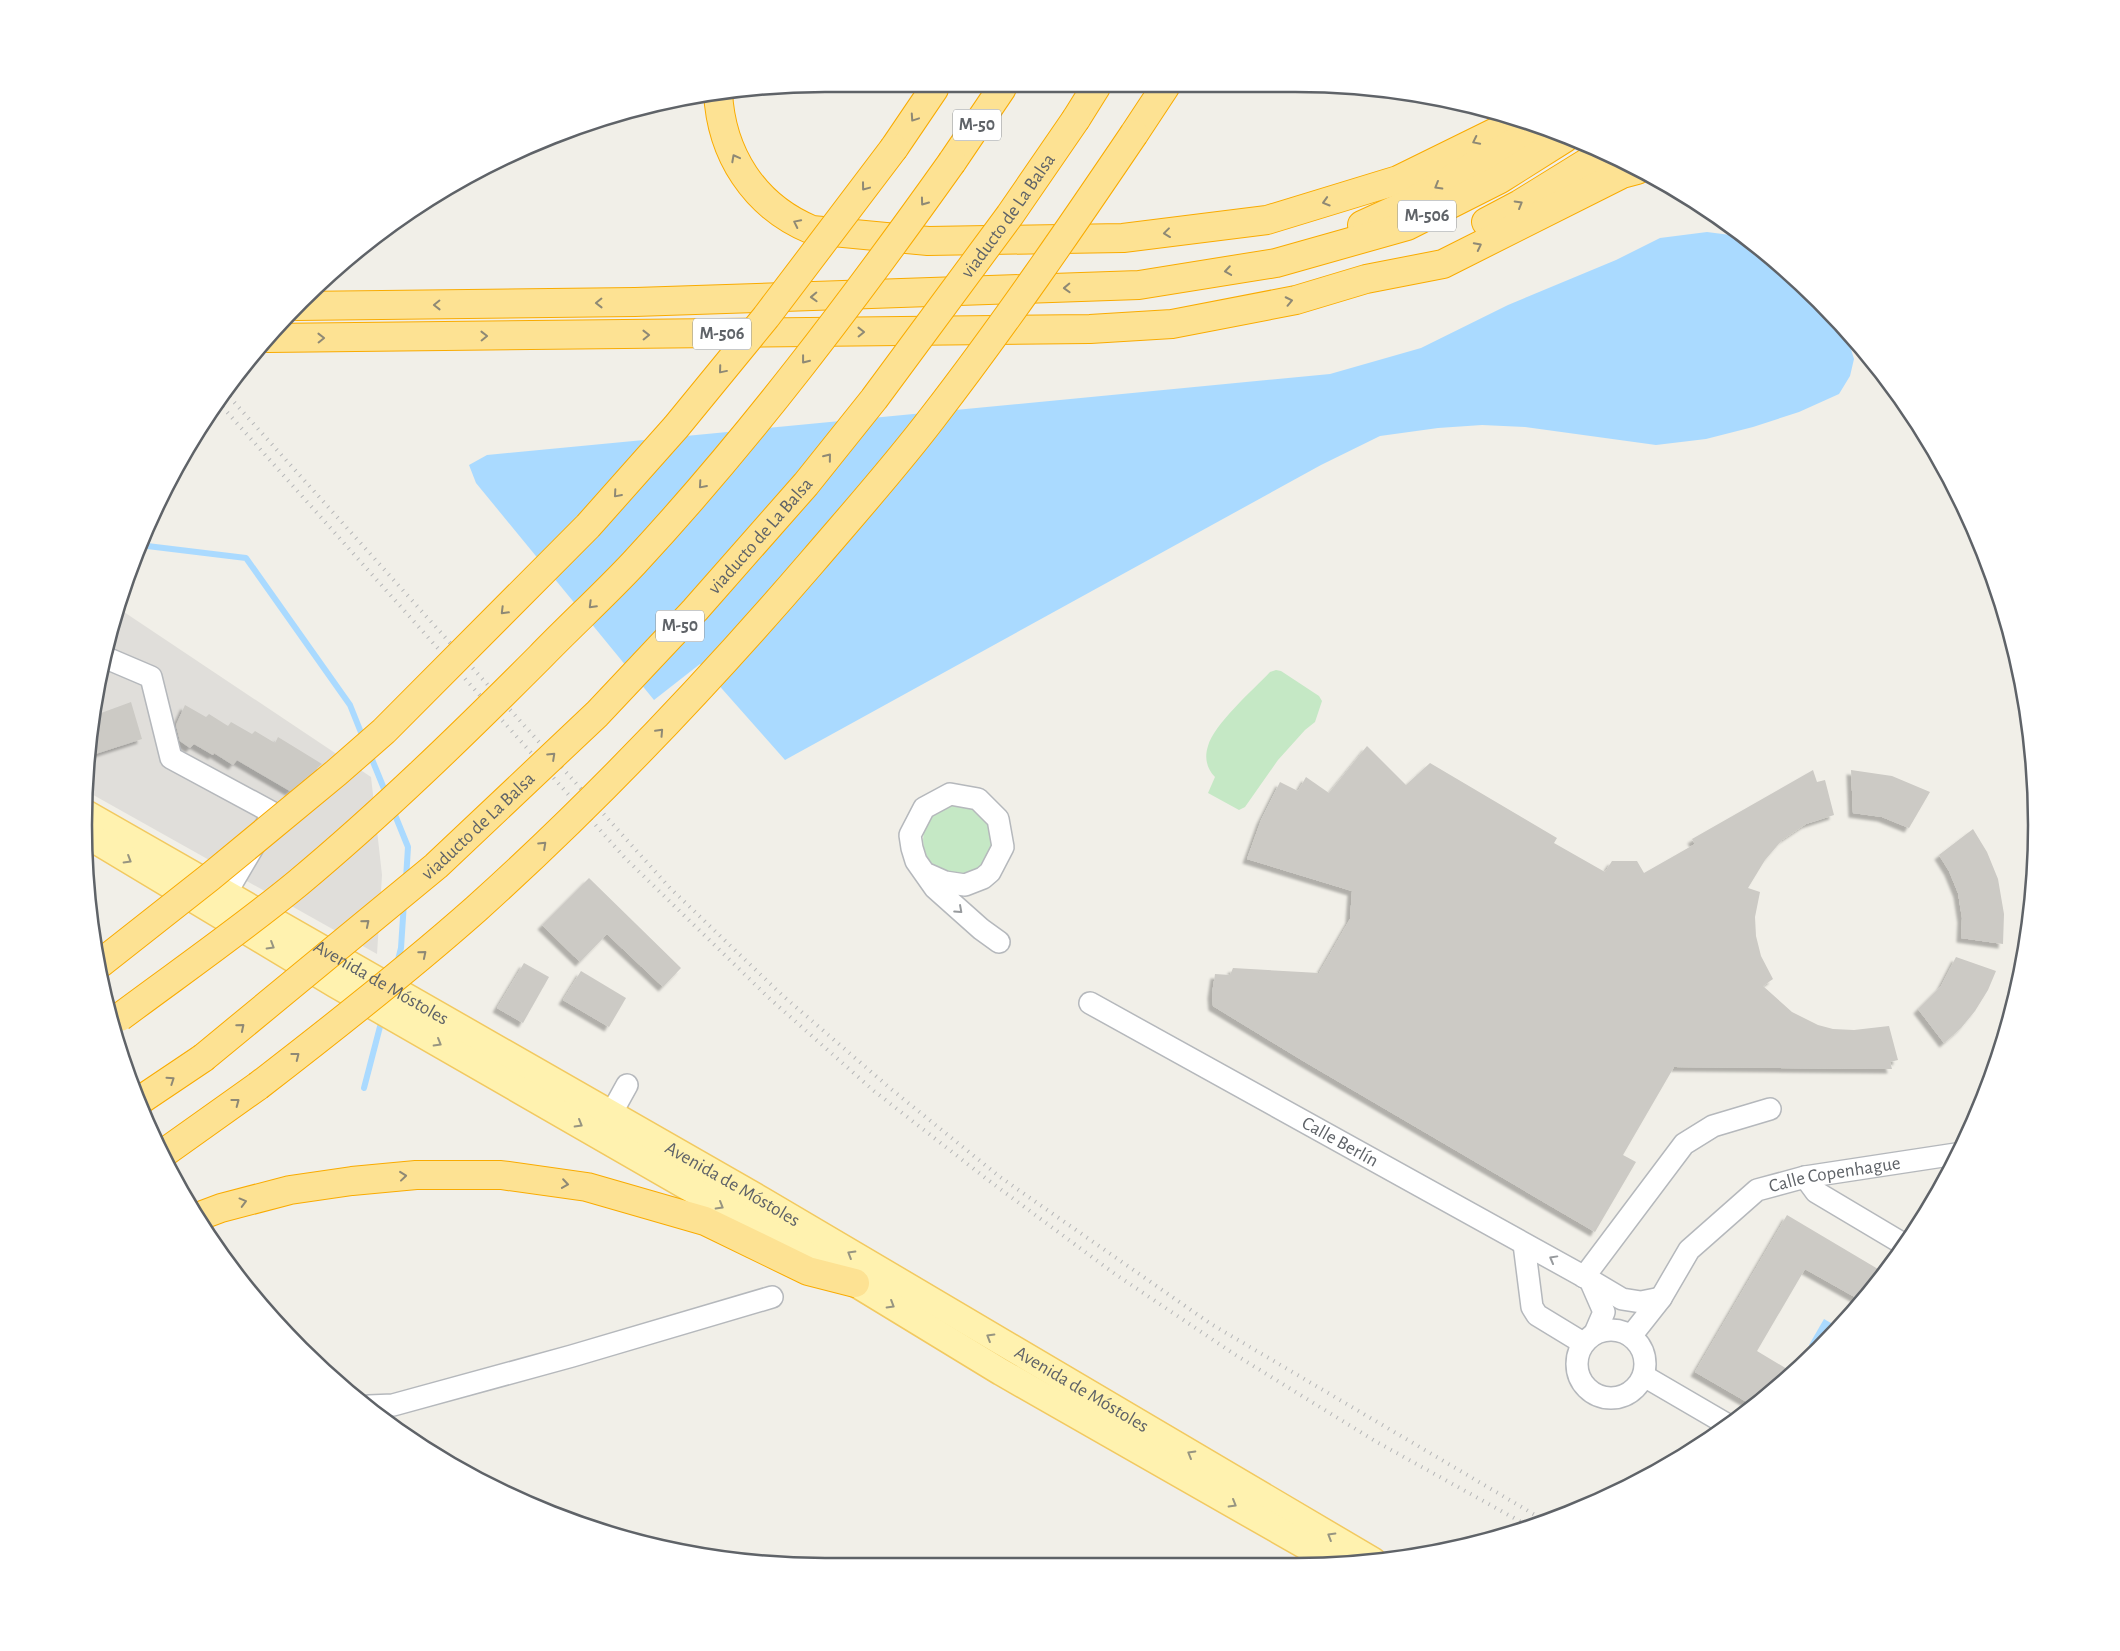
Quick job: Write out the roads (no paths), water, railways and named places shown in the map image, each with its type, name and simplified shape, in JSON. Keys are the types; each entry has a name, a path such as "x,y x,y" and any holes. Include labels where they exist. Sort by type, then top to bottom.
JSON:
{"highway":[{"name":"M-50","path":"106,960 255,841 384,731 588,526 676,427 766,317 894,148 931,92"},
{"name":"M-50","path":"118,1018 296,884 382,810 484,713 634,563 719,466 803,364 873,272 999,92"},
{"name":"viaducto de La Balsa","path":"145,1097 203,1058 436,866 597,714 689,617 806,484 874,399 1010,215 1093,92"},
{"path":"168,1150 258,1086 353,1012 476,909 633,760 738,649 875,489 933,417 1043,268 1161,92"},
{"path":"718,101 719,112 732,155 762,198 781,214 795,223 812,230 928,241 1123,238 1267,220 1398,180 1510,125"},
{"path":"1276,263 1406,205 1532,132"},
{"name":"M-506","path":"308,306 635,302 1139,285 1276,263 1406,226 1500,179 1559,142"},
{"name":"M-506","path":"278,338 1090,329 1172,324 1296,300 1366,279 1442,245 1520,204 1596,157"},
{"path":"1366,279 1443,264 1627,173"},
{"path":"166,1147 215,1118"},
{"path":"205,1214 290,1190 352,1181 416,1175 501,1176 587,1187 705,1221 808,1271 855,1283"}],"main road":[{"name":"Avenida de Móstoles","path":"92,818 221,903"},
{"name":"Avenida de Móstoles","path":"93,838 221,903 376,993 1001,1372 1326,1557"},
{"name":"Avenida de Móstoles","path":"399,1007 611,1114 771,1206 1363,1555"}],"street":[{"path":"111,665 151,677 171,758 273,813 221,903"},
{"path":"927,874 945,882 965,885 983,878 990,872 1002,847 998,819 978,799 950,794 924,808 910,835 916,861 927,874 935,888 981,929 999,942"},
{"name":"Calle Berlín","path":"1090,1003 1622,1299 1641,1302 1661,1298"},
{"path":"611,1114 626,1086"},
{"path":"1524,1244 1532,1307 1538,1315 1589,1338 1613,1329 1631,1336 1639,1344 1644,1354 1646,1365 1644,1376 1638,1386 1629,1394 1607,1399 1596,1396 1586,1389 1580,1379 1577,1368 1577,1356 1589,1338 1604,1312 1587,1278 1684,1144 1713,1126 1770,1109"},
{"name":"Calle Copenhague","path":"1631,1336 1661,1298 1689,1250 1757,1190 1805,1178 1949,1155"},
{"path":"1805,1178 1816,1192 1898,1241"},
{"path":"377,1406 393,1405 572,1356 772,1297"},
{"path":"1644,1376 1721,1421"}],"water":[{"path":"1707,232 1728,235 1778,274 1813,307 1850,347 1854,359 1850,376 1839,394 1799,412 1753,427 1706,439 1656,445 1525,427 1482,425 1438,428 1380,436 1321,465 785,760 700,664 654,700 476,483 469,465 487,455 1330,374 1421,348 1508,305 1616,260 1660,238"},
{"path":"1824,1319 1832,1324 1811,1346 1809,1345"}],"waterway":[{"path":"148,546 246,558 350,705 364,740"},
{"path":"369,752 387,796"},
{"path":"393,810 408,847 406,879"},
{"path":"397,964 401,948 404,902"},
{"path":"364,1088 382,1019"}],"railway":[{"path":"230,398 670,888 782,995 891,1089 1000,1177 1211,1324 1538,1517"},
{"path":"223,408 625,858 769,998 874,1091 988,1180 1115,1274 1234,1354 1375,1441 1522,1522"}]}
